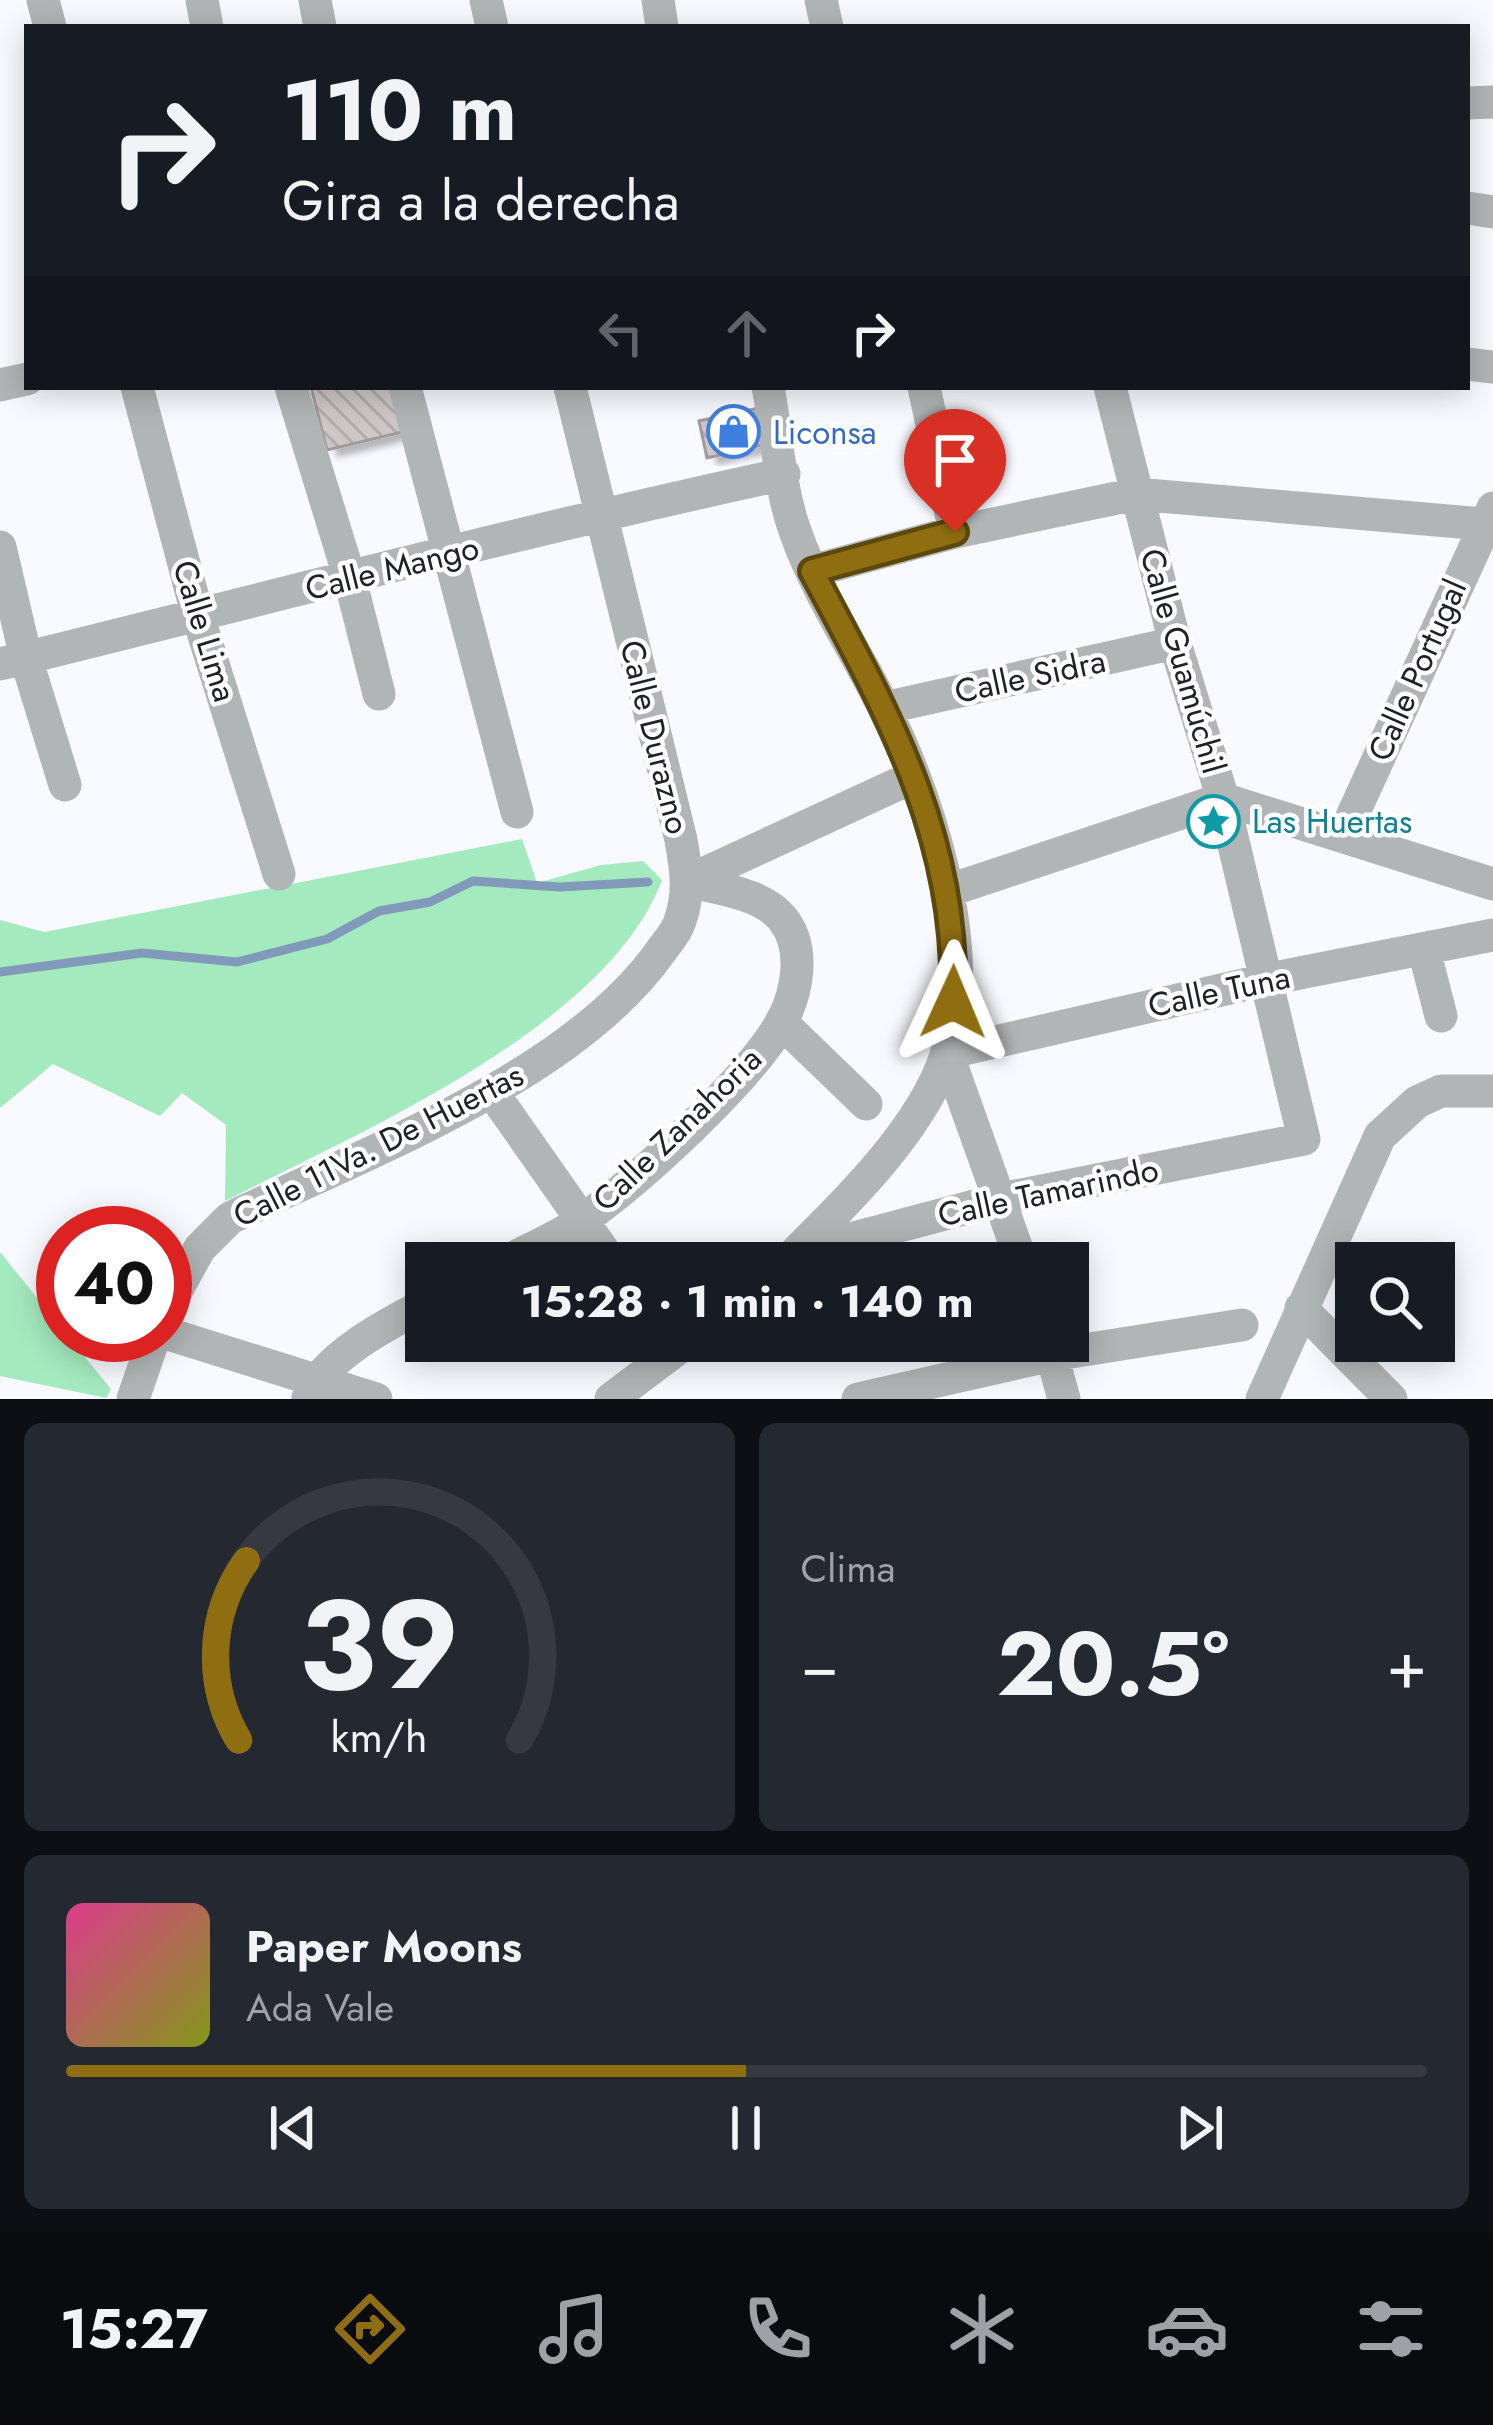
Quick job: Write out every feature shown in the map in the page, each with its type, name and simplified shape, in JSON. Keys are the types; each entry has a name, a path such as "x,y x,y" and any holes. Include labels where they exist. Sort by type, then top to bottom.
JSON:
{"street":[{"name":"Calle Lima","path":"138,390 197,613 279,874"},
{"path":"292,390 350,579 379,694"},
{"path":"406,390 517,812"},
{"name":"Calle Durazno","path":"571,390 688,881 756,899 781,916 794,940 797,979 781,1022"},
{"path":"770,390 795,530 884,708 936,837 955,948 947,1053 929,1091 852,1196 805,1242"},
{"path":"925,390 955,532"},
{"name":"Calle Guamúchil","path":"1111,390 1175,644 1223,800 1493,884"},
{"name":"Calle Mango","path":"13,661 600,514 784,474"},
{"path":"812,571 955,532 1136,494 1490,520"},
{"name":"Calle Portugal","path":"1344,834 1490,520"},
{"path":"0,547 13,661 65,785"},
{"name":"Calle Sidra","path":"884,708 1175,644"},
{"path":"688,881 913,777"},
{"path":"946,891 1223,800 1269,980"},
{"name":"Calle 11Va. De Huertas","path":"192,1262 230,1218 492,1092 563,1046 645,974 680,924 688,881"},
{"name":"Calle Tuna","path":"947,1053 1493,935"},
{"path":"1424,950 1441,1016"},
{"name":"Calle Tamarindo","path":"846,1242 1001,1199 1304,1139 1269,980"},
{"path":"781,1022 866,1104"},
{"name":"Calle Zanahoria","path":"543,1242 583,1221 649,1165 740,1076 781,1022"},
{"path":"947,1053 1015,1242"},
{"path":"1262,1399 1380,1136 1417,1102 1441,1091 1493,1091"},
{"path":"492,1092 598,1242"},
{"path":"1301,1308 1391,1399"},
{"path":"311,1390 377,1330 405,1315"},
{"path":"1089,1343 1242,1325"},
{"path":"192,1344 311,1390 376,1399"},
{"path":"133,1399 146,1362"},
{"path":"611,1399 656,1362"},
{"path":"858,1399 997,1362"},
{"path":"1054,1362 1064,1399"}],"green space":[{"path":"522,839 537,883 601,865 643,861 662,880 633,933 589,983 535,1028 473,1070 342,1143 225,1201 226,1125 182,1093 160,1116 53,1064 0,1108 0,920 44,932"},
{"path":"0,1252 36,1297 36,1362 89,1362 111,1389 106,1398 0,1376"}],"building":[{"path":"312,390 402,390 411,430 327,450"},
{"name":"Liconsa","path":"763,407 770,443 707,458 699,421"}],"waterway":[{"name":"Las Huertas","path":"0,972 142,953 237,962 327,939 379,911 430,902 473,881 560,887 648,882"}],"place":[{"name":"Liconsa","path":"734,432"},
{"name":"Las Huertas","path":"1213,821"}],"route":[{"path":"953,1002 955,948 936,837 884,708 812,571 955,532"}]}
